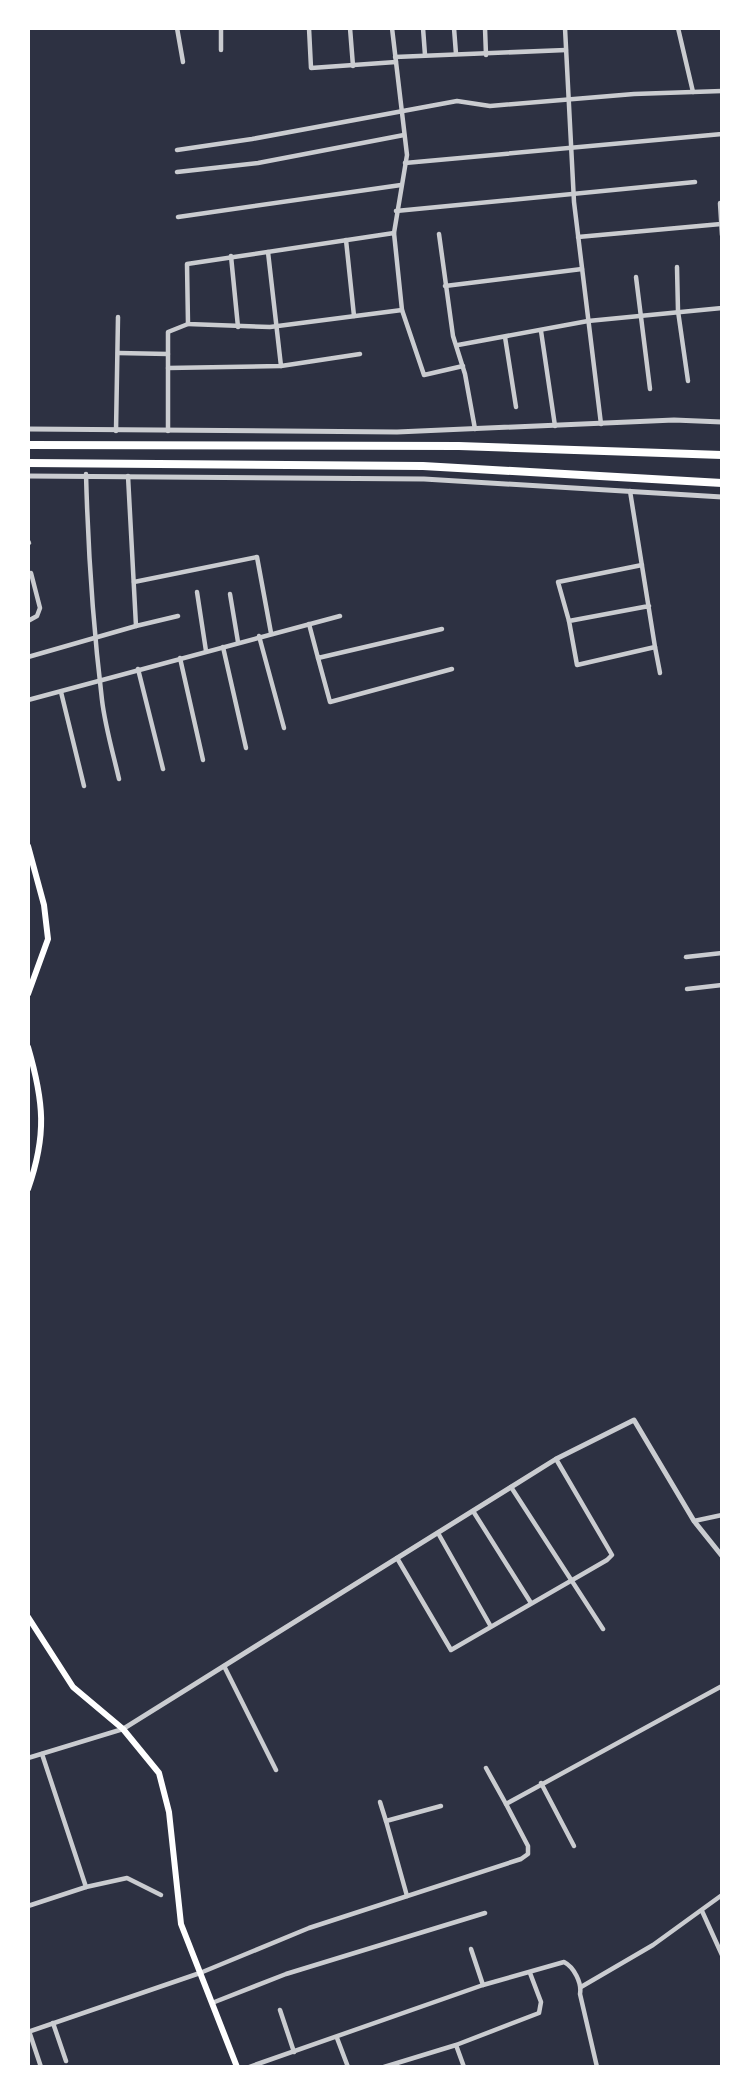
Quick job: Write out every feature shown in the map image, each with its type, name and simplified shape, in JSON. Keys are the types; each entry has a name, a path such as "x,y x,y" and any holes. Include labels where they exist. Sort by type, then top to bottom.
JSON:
{"highway":[{"path":"28,445 459,446 722,455"},
{"path":"28,463 423,466 722,484"}],"main road":[{"path":"28,846 44,905 48,939 28,994"},
{"path":"28,1047 40,1089 42,1149 31,1173 28,1189"},
{"path":"28,1617 73,1687 123,1729 159,1773 169,1812 181,1924 237,2067"}],"street":[{"path":"177,28 183,62"},
{"path":"221,28 221,50"},
{"path":"309,28 311,68 353,66 425,55 486,55 566,50"},
{"path":"350,28 353,66"},
{"path":"391,28 404,135 405,163 394,233 402,310 424,375 463,366"},
{"path":"423,28 425,55"},
{"path":"454,28 456,54"},
{"path":"485,28 486,55"},
{"path":"565,28 574,194 601,424"},
{"path":"678,28 693,92"},
{"path":"177,150 457,101 490,106 569,98 722,91"},
{"path":"405,163 722,134"},
{"path":"177,172 258,163 404,135"},
{"path":"396,211 695,182"},
{"path":"178,218 401,185"},
{"path":"720,203 722,235"},
{"path":"578,237 721,224"},
{"path":"188,324 187,264 394,233"},
{"path":"439,234 453,336 463,366 475,429"},
{"path":"346,240 354,316"},
{"path":"268,252 281,366"},
{"path":"231,256 238,327"},
{"path":"677,267 678,311 688,381"},
{"path":"445,286 582,270"},
{"path":"636,277 650,389"},
{"path":"458,345 588,321 722,308"},
{"path":"168,431 168,332 188,324 278,326 402,310"},
{"path":"116,431 118,317"},
{"path":"541,331 555,426"},
{"path":"505,337 516,407"},
{"path":"117,353 168,354"},
{"path":"168,368 281,366 360,354"},
{"path":"28,429 397,432 674,420 722,422"},
{"path":"86,474 89,587 102,680 102,699 119,779"},
{"path":"28,476 86,474 424,478 722,497"},
{"path":"128,475 136,626"},
{"path":"630,491 660,673"},
{"path":"134,582 257,557 271,633"},
{"path":"642,565 558,582 569,621 577,666 655,647"},
{"path":"28,621 37,616 40,608 31,573"},
{"path":"197,592 206,651"},
{"path":"230,594 238,642"},
{"path":"569,621 649,606"},
{"path":"28,657 178,616"},
{"path":"28,700 340,616"},
{"path":"309,624 330,702 452,669"},
{"path":"318,658 442,629"},
{"path":"259,636 284,728"},
{"path":"223,647 246,748"},
{"path":"180,658 203,760"},
{"path":"138,669 163,769"},
{"path":"61,692 84,786"},
{"path":"686,957 722,953"},
{"path":"687,989 722,985"},
{"path":"28,1758 123,1729 556,1459 634,1420 694,1521 722,1556"},
{"path":"397,1558 451,1650 612,1555 556,1459"},
{"path":"511,1487 603,1629"},
{"path":"473,1511 531,1602"},
{"path":"694,1521 722,1515"},
{"path":"438,1533 490,1625"},
{"path":"224,1666 276,1770"},
{"path":"506,1804 722,1686"},
{"path":"42,1754 86,1887"},
{"path":"41,2067 29,2031 200,1973 309,1928 528,1854 528,1846 486,1768"},
{"path":"541,1783 574,1846"},
{"path":"380,1802 407,1896"},
{"path":"386,1821 441,1805"},
{"path":"28,1906 86,1887 127,1878 161,1895"},
{"path":"581,1986 653,1945 722,1895"},
{"path":"702,1911 722,1955"},
{"path":"212,2003 286,1974 485,1913"},
{"path":"471,1949 483,1985"},
{"path":"249,2067 483,1985 564,1962 571,1967 581,1986 580,1994 597,2067"},
{"path":"384,2067 456,2045 539,2012 541,2002 530,1973"},
{"path":"280,2010 295,2052"},
{"path":"53,2023 66,2061"},
{"path":"337,2038 348,2067"},
{"path":"456,2045 464,2067"}]}
